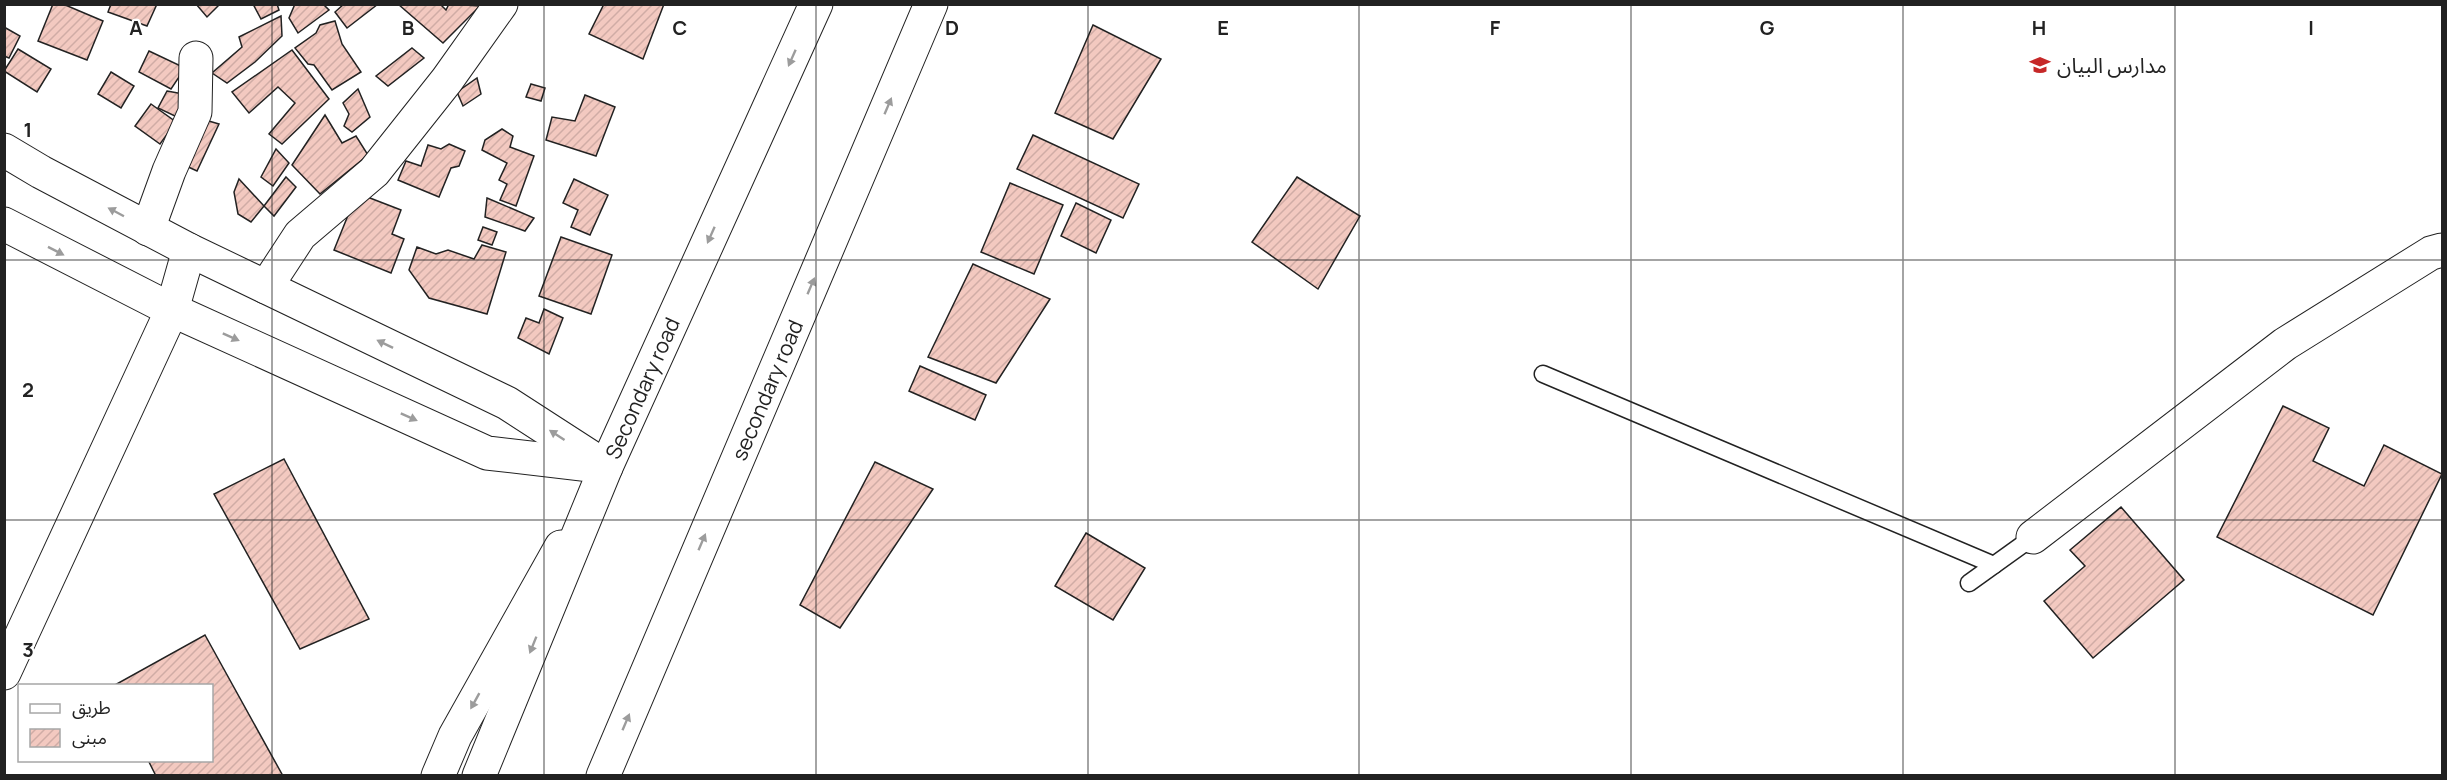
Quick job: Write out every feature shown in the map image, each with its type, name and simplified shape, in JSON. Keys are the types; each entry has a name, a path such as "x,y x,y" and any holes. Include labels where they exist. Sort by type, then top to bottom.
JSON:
{"street":[{"path":"266,287 300,235 374,172 447,80 501,4"},
{"name":"Secondary road","path":"479,776 606,467 816,4"},
{"name":"secondary road","path":"603,776 931,4"},
{"path":"148,229 169,171 195,112 196,58"},
{"path":"4,150 189,250 507,403 606,467"},
{"path":"4,224 172,310 487,453 606,467"},
{"path":"4,673 172,310 189,250"},
{"path":"2033,537 2284,344 2431,253 2442,250"},
{"path":"438,776 455,736 606,467"}],"lane":[{"path":"1543,374 1994,565"},
{"path":"1969,583 2033,537"}],"building":[{"path":"53,4 63,4 103,21 87,60 38,41"},
{"path":"111,4 157,4 147,26 108,12"},
{"path":"196,4 220,4 207,17"},
{"path":"253,4 277,4 279,10 261,19"},
{"path":"295,4 323,4 329,10 298,33 289,18"},
{"path":"344,4 378,4 347,28 335,12"},
{"path":"398,4 440,4 446,10 449,4 480,6 443,43"},
{"path":"604,4 664,4 643,59 589,34"},
{"path":"281,16 282,36 255,62 227,83 212,73 242,47 239,37"},
{"path":"335,21 342,44 361,72 332,90 314,65 308,64 295,48 316,33 320,25"},
{"path":"1093,25 1161,59 1113,139 1055,113"},
{"path":"4,27 20,36 9,58 4,56"},
{"path":"412,48 424,58 388,86 376,76"},
{"path":"18,49 51,69 37,92 4,71"},
{"path":"292,50 329,99 282,144 269,134 295,103 278,87 249,113 232,92"},
{"path":"149,51 185,68 171,89 139,72"},
{"path":"111,72 134,86 121,108 98,94"},
{"path":"477,78 481,94 463,106 457,92"},
{"path":"531,84 545,88 541,101 526,97"},
{"path":"358,89 370,117 352,132 344,126 349,114 343,103"},
{"path":"167,91 189,95 177,117 158,108"},
{"path":"585,95 615,107 596,156 546,140 552,117 575,121"},
{"path":"151,104 176,122 160,144 135,126"},
{"path":"325,115 342,143 356,136 368,155 320,194 292,165"},
{"path":"202,119 219,124 197,171 184,165"},
{"path":"502,129 513,136 510,147 534,156 516,206 500,200 507,184 499,180 507,163 482,150 485,140"},
{"path":"1033,135 1139,184 1123,218 1017,169"},
{"path":"449,144 465,151 459,166 451,168 439,197 398,180 406,161 421,166 428,145 441,149"},
{"path":"276,149 289,163 273,186 261,177"},
{"path":"286,177 296,187 274,216 264,206"},
{"path":"1297,177 1360,216 1318,289 1252,242"},
{"path":"239,179 264,206 251,222 238,214 234,192"},
{"path":"574,179 608,195 590,235 571,227 578,210 563,203"},
{"path":"1010,183 1063,205 1034,274 981,252"},
{"path":"357,193 401,210 392,234 404,239 391,273 334,250"},
{"path":"487,198 534,218 525,231 485,217"},
{"path":"1076,203 1111,220 1096,253 1061,236"},
{"path":"483,227 497,232 492,245 478,240"},
{"path":"561,237 612,255 591,314 539,296"},
{"path":"482,245 506,252 487,314 429,298 409,270 417,247 436,254 448,250 474,259"},
{"path":"973,264 1050,299 996,383 928,357"},
{"path":"544,309 563,318 549,354 518,338 526,318 539,323"},
{"path":"920,366 986,395 975,420 909,391"},
{"path":"2283,406 2329,428 2313,461 2364,486 2384,445 2442,474 2373,615 2217,537"},
{"path":"284,459 369,619 300,649 214,494"},
{"path":"875,462 933,489 840,628 800,605"},
{"path":"2121,507 2184,580 2093,658 2044,601 2085,566 2070,550"},
{"path":"1086,533 1145,568 1113,620 1055,586"},
{"path":"205,635 283,776 156,776 149,762 213,762 213,684 117,684"}],"place":[{"name":"مدارس البيان","path":"2040,65"}]}
